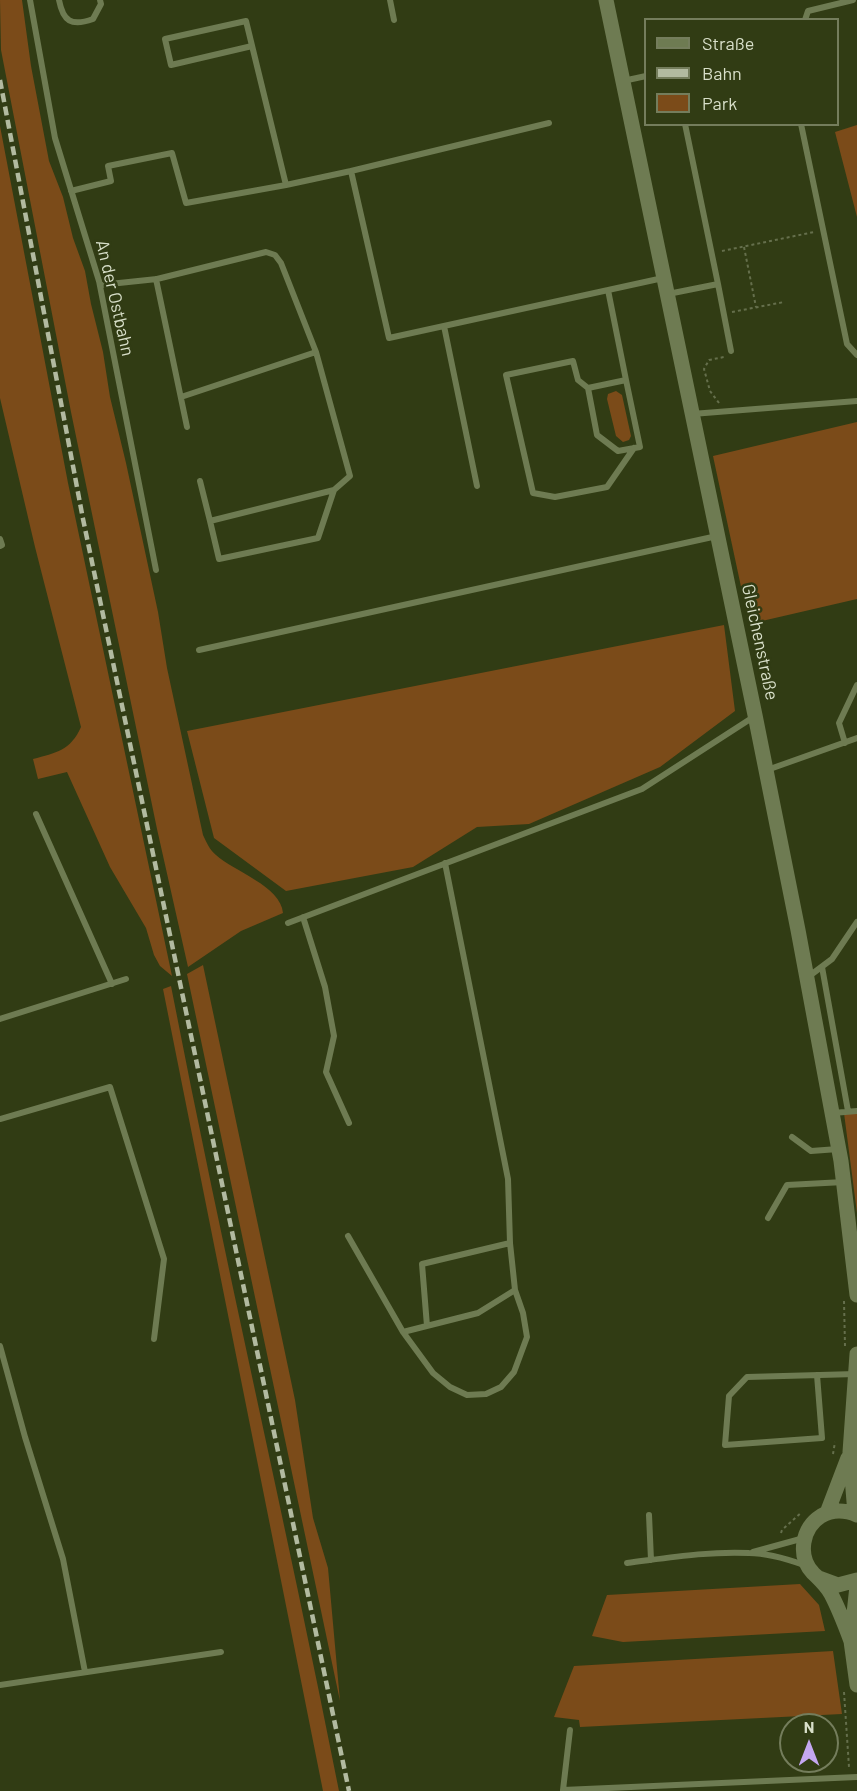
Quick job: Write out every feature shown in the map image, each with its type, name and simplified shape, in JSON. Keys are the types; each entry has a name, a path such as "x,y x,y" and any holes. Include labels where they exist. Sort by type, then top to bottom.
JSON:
{"street":[{"name":"Gleichenstraße","path":"606,0 718,535 807,978 844,1182 850,1295"},
{"path":"851,1641 830,1592 808,1566 803,1547 813,1523 827,1513 836,1511 856,1515 850,1452 849,1374 857,1354"},
{"path":"827,1513 850,1452"},
{"path":"819,1578 838,1585 857,1580"},
{"path":"850,1686 851,1641 857,1586"}],"lane":[{"name":"An der Ostbahn","path":"30,0 55,138 100,285 156,570"},
{"path":"59,0 62,14 67,20 75,23 93,20 100,0"},
{"path":"390,0 394,20"},
{"path":"806,18 808,10 853,0"},
{"path":"252,46 171,65 165,39 246,21 286,185"},
{"path":"623,81 644,76"},
{"path":"71,191 111,181 108,166 172,153 186,203 351,171 549,123"},
{"path":"686,126 731,351"},
{"path":"801,126 847,344 857,355"},
{"path":"351,171 389,338 663,278"},
{"path":"100,285 156,279 266,252 275,255 281,263 316,352 350,476 334,490 210,521"},
{"path":"156,279 187,427"},
{"path":"667,294 718,284"},
{"path":"608,290 640,447 634,448 618,452 597,435 588,388 578,380 573,361 506,375 533,493 555,497 607,487 634,448"},
{"path":"444,326 477,486"},
{"path":"181,397 316,352"},
{"path":"588,388 626,380"},
{"path":"692,414 857,401"},
{"path":"200,480 219,559 318,538 334,490"},
{"path":"199,650 718,535"},
{"path":"0,539 2,545 0,546"},
{"path":"845,743 839,723 857,685"},
{"path":"288,923 642,789 755,716"},
{"path":"766,770 857,738"},
{"path":"36,814 112,984"},
{"path":"348,1236 403,1332 433,1373 450,1387 467,1395 486,1394 501,1387 514,1372 522,1356 527,1337 523,1313 515,1290 510,1243 508,1179 446,863"},
{"path":"303,917 325,987 334,1036 326,1072 349,1124"},
{"path":"807,978 832,959 857,922"},
{"path":"822,967 848,1112"},
{"path":"0,1019 126,979"},
{"path":"0,1119 110,1087 164,1258 154,1339"},
{"path":"832,1113 857,1111"},
{"path":"792,1137 811,1151 839,1149"},
{"path":"768,1218 787,1185 844,1182"},
{"path":"426,1326 422,1264 510,1243"},
{"path":"403,1332 478,1313 515,1290"},
{"path":"0,1346 25,1437 63,1559 85,1672"},
{"path":"817,1375 822,1438 725,1445 729,1396 747,1377 849,1374"},
{"path":"649,1515 651,1560"},
{"path":"750,1553 805,1538"},
{"path":"627,1563 694,1555 750,1553 782,1558 808,1566"},
{"path":"0,1685 221,1652"},
{"path":"570,1730 563,1790 853,1777"}],"path":[{"path":"711,253 823,231"},
{"path":"744,247 756,307"},
{"path":"723,314 784,302"},
{"path":"726,411 710,391 704,369 709,360 732,356 731,351"},
{"path":"849,1374 846,1334 850,1295"},
{"path":"831,1460 835,1440"},
{"path":"782,1544 782,1530 804,1510"},
{"path":"850,1686 853,1777"}],"green space":[{"path":"0,0 22,0 31,66 49,161 63,197 73,238 85,271 203,835 216,855 274,895 283,913 241,931 188,967 157,829 71,412 1,50"},
{"path":"857,125 857,217 835,132"},
{"path":"0,126 68,483 172,976 160,966 154,955 146,928 110,867 67,772 38,779 33,759 67,746 73,741 81,727 0,398"},
{"path":"616,391 622,395 631,436 629,440 623,442 616,436 607,399 608,394"},
{"path":"857,422 857,599 749,624 713,456"},
{"path":"724,625 735,711 660,767 529,824 477,827 413,867 286,891 214,838 187,731"},
{"path":"203,965 295,1400 313,1518 328,1568 340,1701 187,974"},
{"path":"171,986 339,1791 323,1791 163,989"},
{"path":"857,1112 857,1213 844,1113"},
{"path":"800,1584 819,1605 825,1631 623,1642 592,1636 607,1595"},
{"path":"833,1651 842,1714 779,1713 779,1717 580,1727 579,1720 554,1717 574,1666"}],"railway":[{"path":"0,80 83,519 349,1791"}]}
